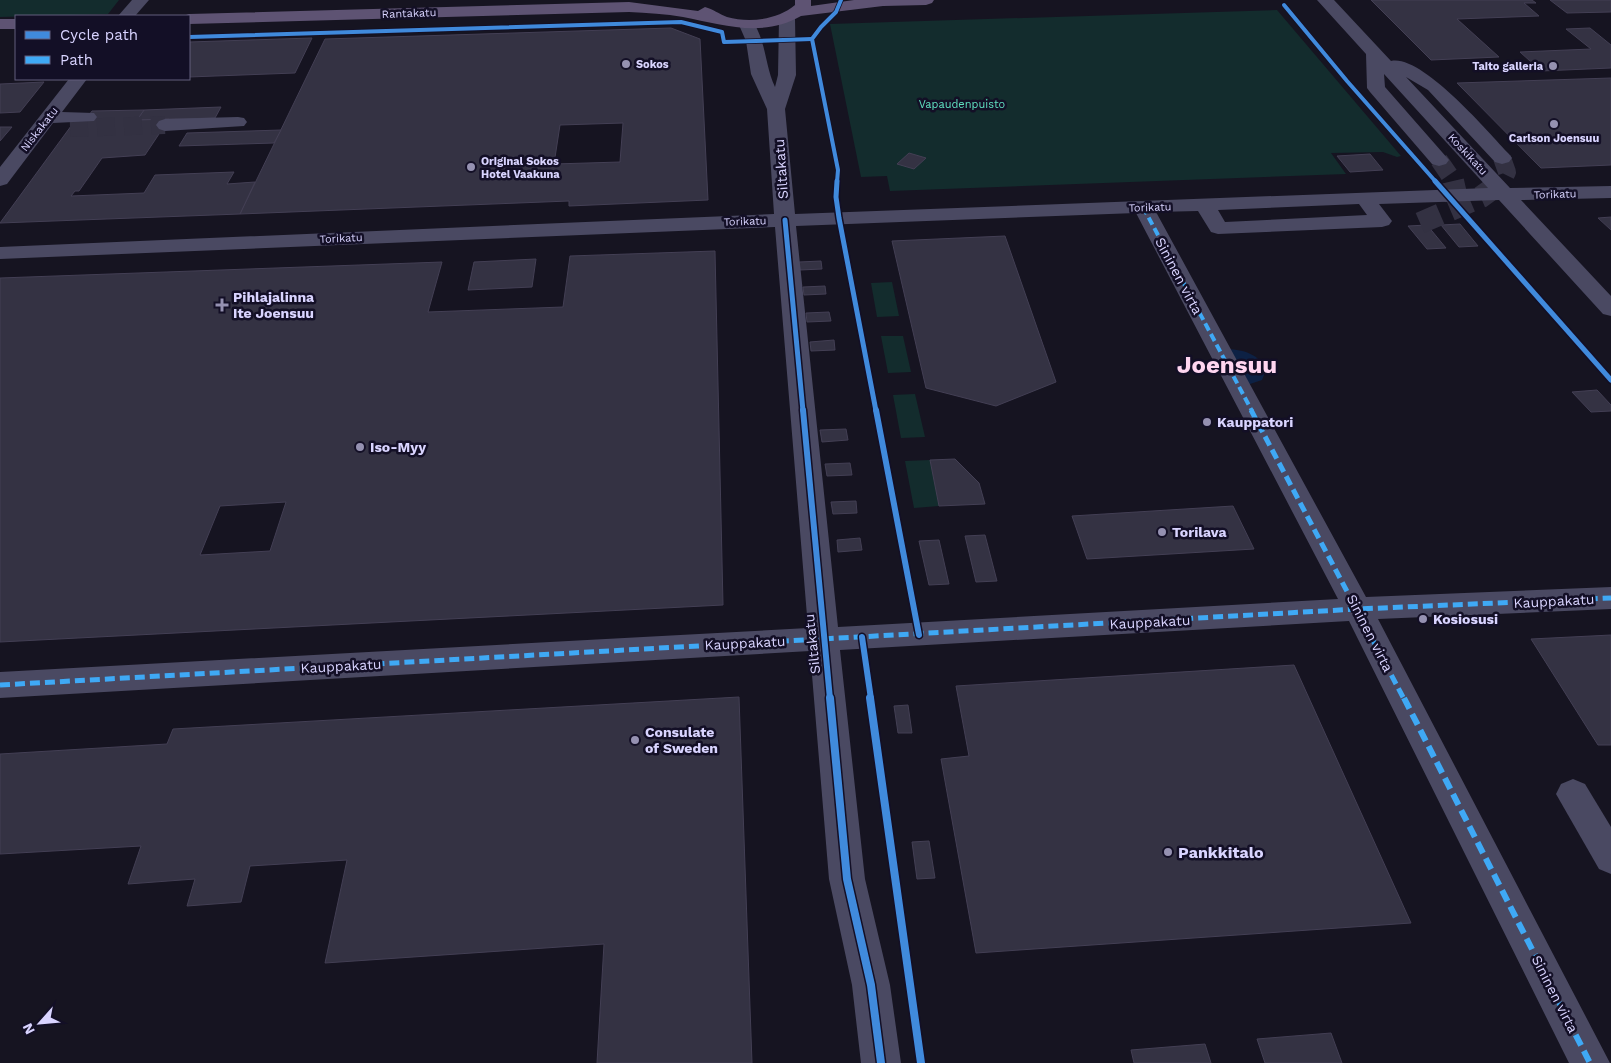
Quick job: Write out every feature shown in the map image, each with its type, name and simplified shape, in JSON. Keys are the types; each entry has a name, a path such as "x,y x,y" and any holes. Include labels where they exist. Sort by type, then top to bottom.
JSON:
{"main road":[{"name":"Rantakatu","path":"629,7 672,0"},
{"path":"702,0 701,5 706,14 720,20"},
{"path":"796,10 878,1 926,0"},
{"name":"Rantakatu","path":"190,19 629,7 680,12 747,24 768,23 796,10"},
{"path":"0,24 15,24"}],"street":[{"path":"127,15 141,0"},
{"name":"Koskikatu","path":"1325,0 1611,308"},
{"name":"Siltakatu","path":"776,109 787,75 796,10"},
{"name":"Siltakatu","path":"747,24 754,41 760,74 776,109 784,220 847,879 872,984 881,1063"},
{"path":"1374,52 1434,86 1502,158"},
{"path":"1374,52 1376,88 1439,160"},
{"name":"Niskakatu","path":"0,180 77,80"},
{"path":"43,124 88,117"},
{"path":"165,125 238,122"},
{"path":"43,124 70,128"},
{"name":"Torikatu","path":"0,253 784,220 1611,192"},
{"path":"1205,205 1218,228 1382,221 1365,199"},
{"name":"Sininen virta","path":"1142,207 1358,609 1590,1063"},
{"name":"Kauppakatu","path":"0,685 1358,609 1611,598"},
{"path":"1573,794 1611,858"}],"green space":[{"path":"0,0 119,0 108,14 15,15 15,17 0,17"},
{"name":"Vapaudenpuisto","path":"1277,10 1401,156 1397,157 1383,152 1331,153 1346,174 890,191 887,176 861,177 830,24"},
{"path":"892,282 899,316 877,317 871,283"},
{"path":"881,336 903,336 911,372 888,373"},
{"path":"915,394 925,437 901,438 893,395"},
{"path":"930,460 939,506 914,508 905,461"}],"water":[{"path":"1228,349 1240,350 1259,360 1266,370 1262,380 1247,385"}],"building":[{"path":"1371,0 1532,0 1536,3 1524,3 1539,16 1457,19 1499,57 1431,60"},
{"path":"1550,0 1611,0 1611,12 1567,13"},
{"path":"671,28 700,39 708,200 569,206 569,201 240,214 325,39","holes":["623,123 620,162 554,164 560,125"]},
{"path":"1590,28 1611,45 1611,68 1541,71 1520,52 1591,49 1566,29"},
{"path":"312,38 295,73 190,77 190,42"},
{"name":"Carlson Joensuu","path":"1611,78 1611,165 1541,168 1457,83"},
{"path":"44,82 20,112 0,113 0,84"},
{"path":"221,107 215,118 137,120 144,110"},
{"path":"144,110 137,120 169,119 145,155 102,158 79,191 75,191 71,196 144,193 155,175 234,172 227,184 255,182 240,214 0,223 74,122 84,122 92,111"},
{"path":"0,127 12,127 0,141"},
{"path":"281,130 274,143 179,146 187,133"},
{"path":"909,153 926,158 914,169 897,164"},
{"path":"1370,154 1383,170 1350,172 1337,156"},
{"path":"1611,217 1611,230 1598,218"},
{"path":"1460,224 1478,246 1459,247 1441,225"},
{"path":"1427,225 1446,248 1427,249 1408,226"},
{"path":"1005,236 1056,382 996,406 926,388 892,241"},
{"name":"Iso-Myy","path":"715,251 723,605 0,642 0,278 442,262 428,312 563,307 570,256","holes":["286,502 270,551 200,555 220,506"]},
{"path":"536,259 532,287 468,290 474,262"},
{"path":"821,261 822,269 800,270 799,262"},
{"path":"825,286 826,294 804,295 803,287"},
{"path":"829,312 831,321 807,322 806,313"},
{"path":"834,340 835,350 811,351 810,342"},
{"path":"1597,390 1611,405 1611,411 1591,412 1572,392"},
{"path":"846,429 848,440 822,442 820,430"},
{"path":"955,459 979,483 985,504 939,506 930,460"},
{"path":"850,463 852,475 827,476 825,464"},
{"path":"856,501 857,513 833,514 831,502"},
{"name":"Torilava","path":"1233,506 1254,549 1087,559 1072,516"},
{"path":"985,535 997,581 976,582 965,536"},
{"path":"860,538 862,550 838,552 837,540"},
{"path":"939,540 949,584 929,585 919,541"},
{"path":"1611,635 1611,745 1598,745 1531,639"},
{"name":"Pankkitalo","path":"1294,665 1411,923 976,953 941,759 969,756 956,686"},
{"path":"739,697 752,1063 597,1063 604,944 325,963 347,860 250,866 241,902 187,906 195,879 128,884 141,846 0,854 0,754 167,744 173,729"},
{"path":"908,705 912,733 898,733 894,706"},
{"path":"929,841 935,878 917,879 912,842"},
{"path":"1331,1033 1342,1063 1265,1063 1257,1039"},
{"path":"1205,1044 1211,1063 1134,1063 1131,1050"}],"tunnel":[{"path":"70,128 165,125"},
{"path":"1502,158 1507,172 1502,182"},
{"path":"1439,160 1454,182"},
{"path":"1453,181 1456,194 1455,208"},
{"path":"1455,208 1481,197 1502,182"},
{"path":"1420,223 1455,208"}],"marked path":[{"path":"1143,207 1358,609 1590,1063"},
{"path":"0,685 1358,609 1611,598"}],"cycle path":[{"path":"841,0 836,12 812,39 838,170 836,197 839,218 919,635"},
{"path":"1284,5 1347,81 1611,380"},
{"path":"190,37 681,22 722,32 724,42 812,39"},
{"path":"785,220 847,879 871,985 881,1063"},
{"path":"862,637 921,1063"}],"place":[{"name":"Sokos","path":"626,64"},
{"name":"Taito galleria","path":"1553,66"},
{"name":"Carlson Joensuu","path":"1554,124"},
{"name":"Original Sokos Hotel Vaakuna","path":"471,167"},
{"name":"Pihlajalinna Ite Joensuu","path":"222,305"},
{"name":"Kauppatori","path":"1207,422"},
{"name":"Iso-Myy","path":"360,447"},
{"name":"Torilava","path":"1162,532"},
{"name":"Kosiosusi","path":"1423,619"},
{"name":"Consulate of Sweden","path":"635,740"},
{"name":"Pankkitalo","path":"1168,852"}],"district":[{"name":"Joensuu","path":"1227,365"}]}
